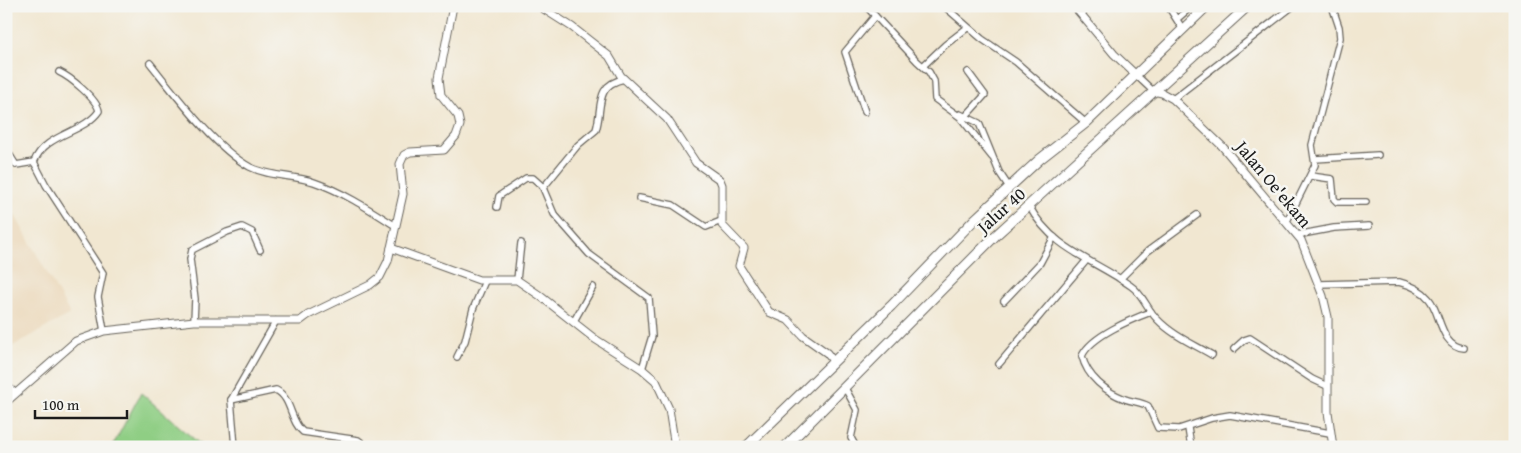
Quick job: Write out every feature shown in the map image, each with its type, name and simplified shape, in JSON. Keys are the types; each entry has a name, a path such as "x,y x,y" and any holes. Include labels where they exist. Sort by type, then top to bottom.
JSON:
{"highway":[{"name":"Jalur 40","path":"746,447 1009,187 1086,122 1207,6"},
{"name":"Jalur 40","path":"785,447 954,276 1098,145 1153,91 1248,6"}],"street":[{"path":"6,402 76,341 104,331 194,321 300,321 308,315 374,283 388,261 394,226 403,194 400,164 404,155 410,152 444,150 460,129 458,116 441,95 439,78 453,6"},
{"path":"539,6 572,27 609,56 624,79 663,115 701,168 720,180 722,185 722,221 726,230 744,248 739,266 758,294 762,304 769,312 788,320 803,336 826,353 833,362"},
{"path":"866,6 933,78 935,99 960,117 992,157"},
{"path":"944,6 967,28 1016,62 1086,122"},
{"path":"1168,6 1178,18 1182,28"},
{"path":"1178,18 1192,6"},
{"path":"1173,99 1293,6"},
{"path":"1287,221 1311,176 1316,159 1312,144 1340,38 1339,27 1332,6"},
{"path":"1078,8 1114,54 1153,91"},
{"path":"865,112 845,52 875,16"},
{"path":"923,66 967,28"},
{"path":"150,63 212,136 242,163 264,172 304,179 330,188 394,226"},
{"path":"6,149 16,165 23,166 34,162 40,152 59,136 86,123 99,111 97,105 79,86 59,72"},
{"path":"965,117 986,95 968,72"},
{"path":"544,187 556,175 578,145 596,130 598,110 607,86 612,82 624,79"},
{"name":"Jalan Oe'ekam","path":"1153,91 1173,99 1222,146 1287,221 1309,256 1328,317 1327,386 1330,433 1333,447"},
{"path":"949,109 979,123 992,157 1009,187"},
{"path":"1316,159 1378,155"},
{"path":"34,162 46,185 102,273 98,297 104,331"},
{"path":"1311,176 1332,178 1334,199 1337,202 1366,202"},
{"path":"497,206 499,196 526,178 533,178 544,187 546,199 554,214 589,254 649,298 652,336 642,369"},
{"path":"639,198 673,205 706,227 722,221"},
{"path":"1029,206 1040,224 1054,237 1086,261 1136,289 1151,312 1170,330 1212,355"},
{"path":"1120,279 1148,251 1197,215"},
{"path":"1297,235 1334,228 1369,226"},
{"path":"194,321 195,300 190,260 192,250 227,232 242,227 252,232 260,250"},
{"path":"1004,301 1040,264 1054,237"},
{"path":"517,280 520,243"},
{"path":"391,248 485,281 517,280 574,321 595,339 642,369 656,381 665,396 669,409 675,447"},
{"path":"999,364 1086,261"},
{"path":"457,357 465,341 473,310 485,281"},
{"path":"1319,284 1399,282 1411,285 1430,300 1439,322 1452,344 1464,348"},
{"path":"574,321 593,287"},
{"path":"1151,312 1106,334 1083,352 1083,358 1090,372 1106,390 1148,406 1158,428 1188,428 1212,418 1230,415 1330,433"},
{"path":"235,447 231,400 276,322"},
{"path":"1234,349 1244,340 1250,338 1312,379 1327,386"},
{"path":"6,385 16,393"},
{"path":"845,388 857,410 851,438 856,447"},
{"path":"231,400 276,390 286,399 298,426 303,432 358,440 367,447"},
{"path":"1188,428 1191,447"}],"shaded area":[{"path":"6,199 70,314 6,350"}],"green space":[{"path":"141,393 203,447 112,447"}]}
